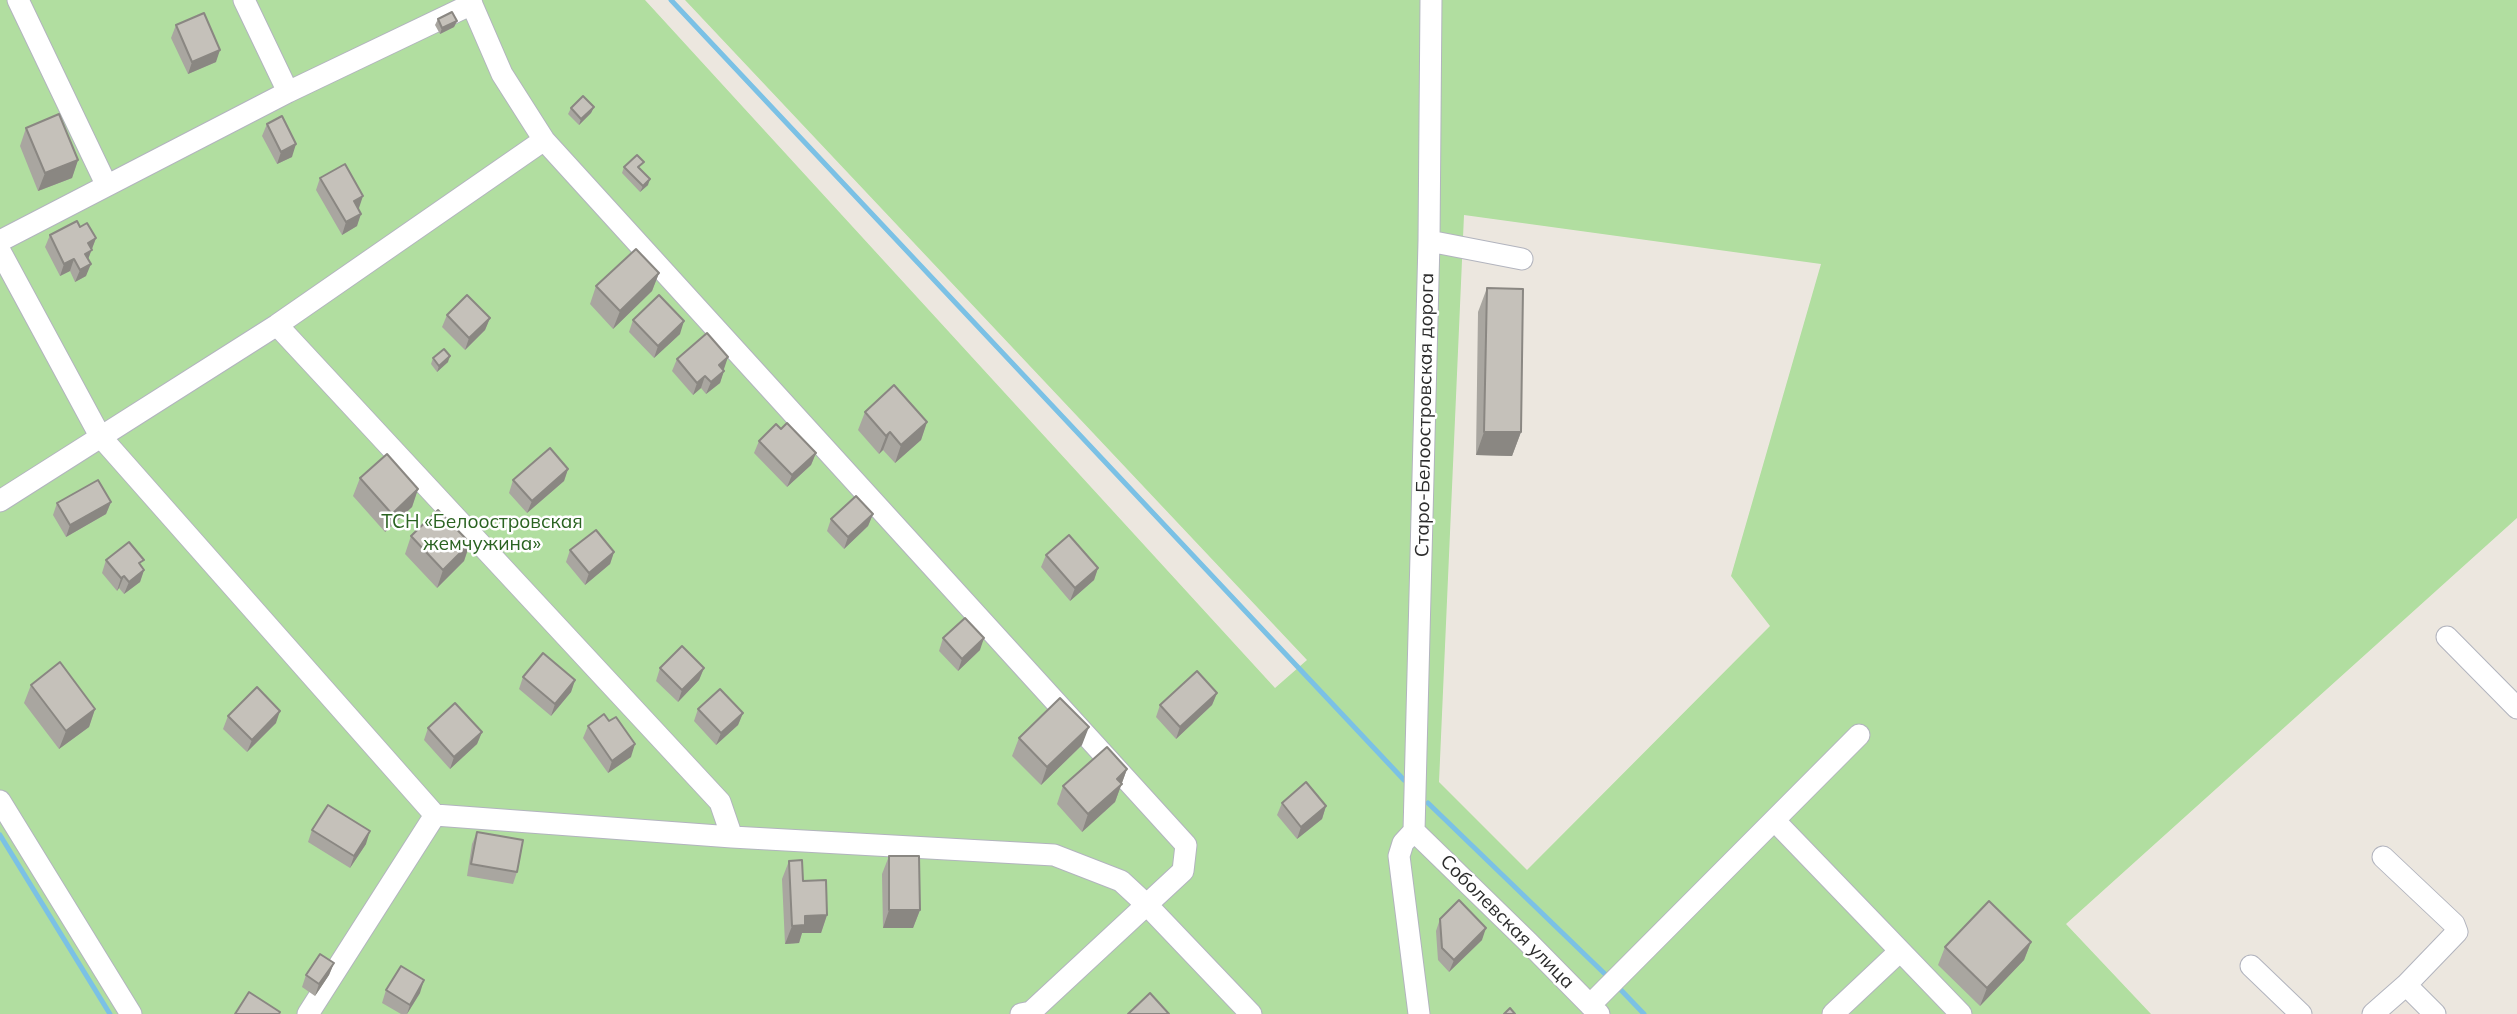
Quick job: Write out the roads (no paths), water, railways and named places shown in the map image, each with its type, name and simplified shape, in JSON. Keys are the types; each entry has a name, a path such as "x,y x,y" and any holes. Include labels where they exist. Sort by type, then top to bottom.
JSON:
{"street":[{"path":"18,0 106,184"},
{"path":"244,0 288,92"},
{"name":"Старо-Белоостровская дорога","path":"1414,831 1429,241 1431,0"},
{"path":"0,240 288,92 471,2 502,74 544,140 1186,845 1184,871 1031,1012 1021,1014"},
{"path":"0,501 277,325 544,140"},
{"path":"1429,241 1522,259"},
{"path":"0,251 100,436 435,815 732,837 1054,855 1121,881 1251,1014"},
{"path":"277,325 720,802 732,837"},
{"path":"2447,637 2517,708"},
{"path":"1594,1009 1859,735"},
{"path":"0,801 131,1014"},
{"path":"308,1014 435,815"},
{"path":"1775,821 1961,1014"},
{"path":"1414,831 1403,843 1400,863 1419,1014"},
{"name":"Соболевская улица","path":"1414,831 1594,1009"},
{"path":"2373,1014 2406,985 2457,932 2454,924 2383,857"},
{"path":"1833,1014 1900,951"},
{"path":"2251,966 2301,1014"},
{"path":"2406,985 2435,1014"}],"waterway":[{"path":"671,0 1404,780"},
{"path":"1428,803 1607,976"},
{"path":"0,835 110,1014"},
{"path":"1620,989 1644,1014"}],"park label":[{"name":"ТСН «Белоостровская жемчужина»","path":"482,533"}]}
